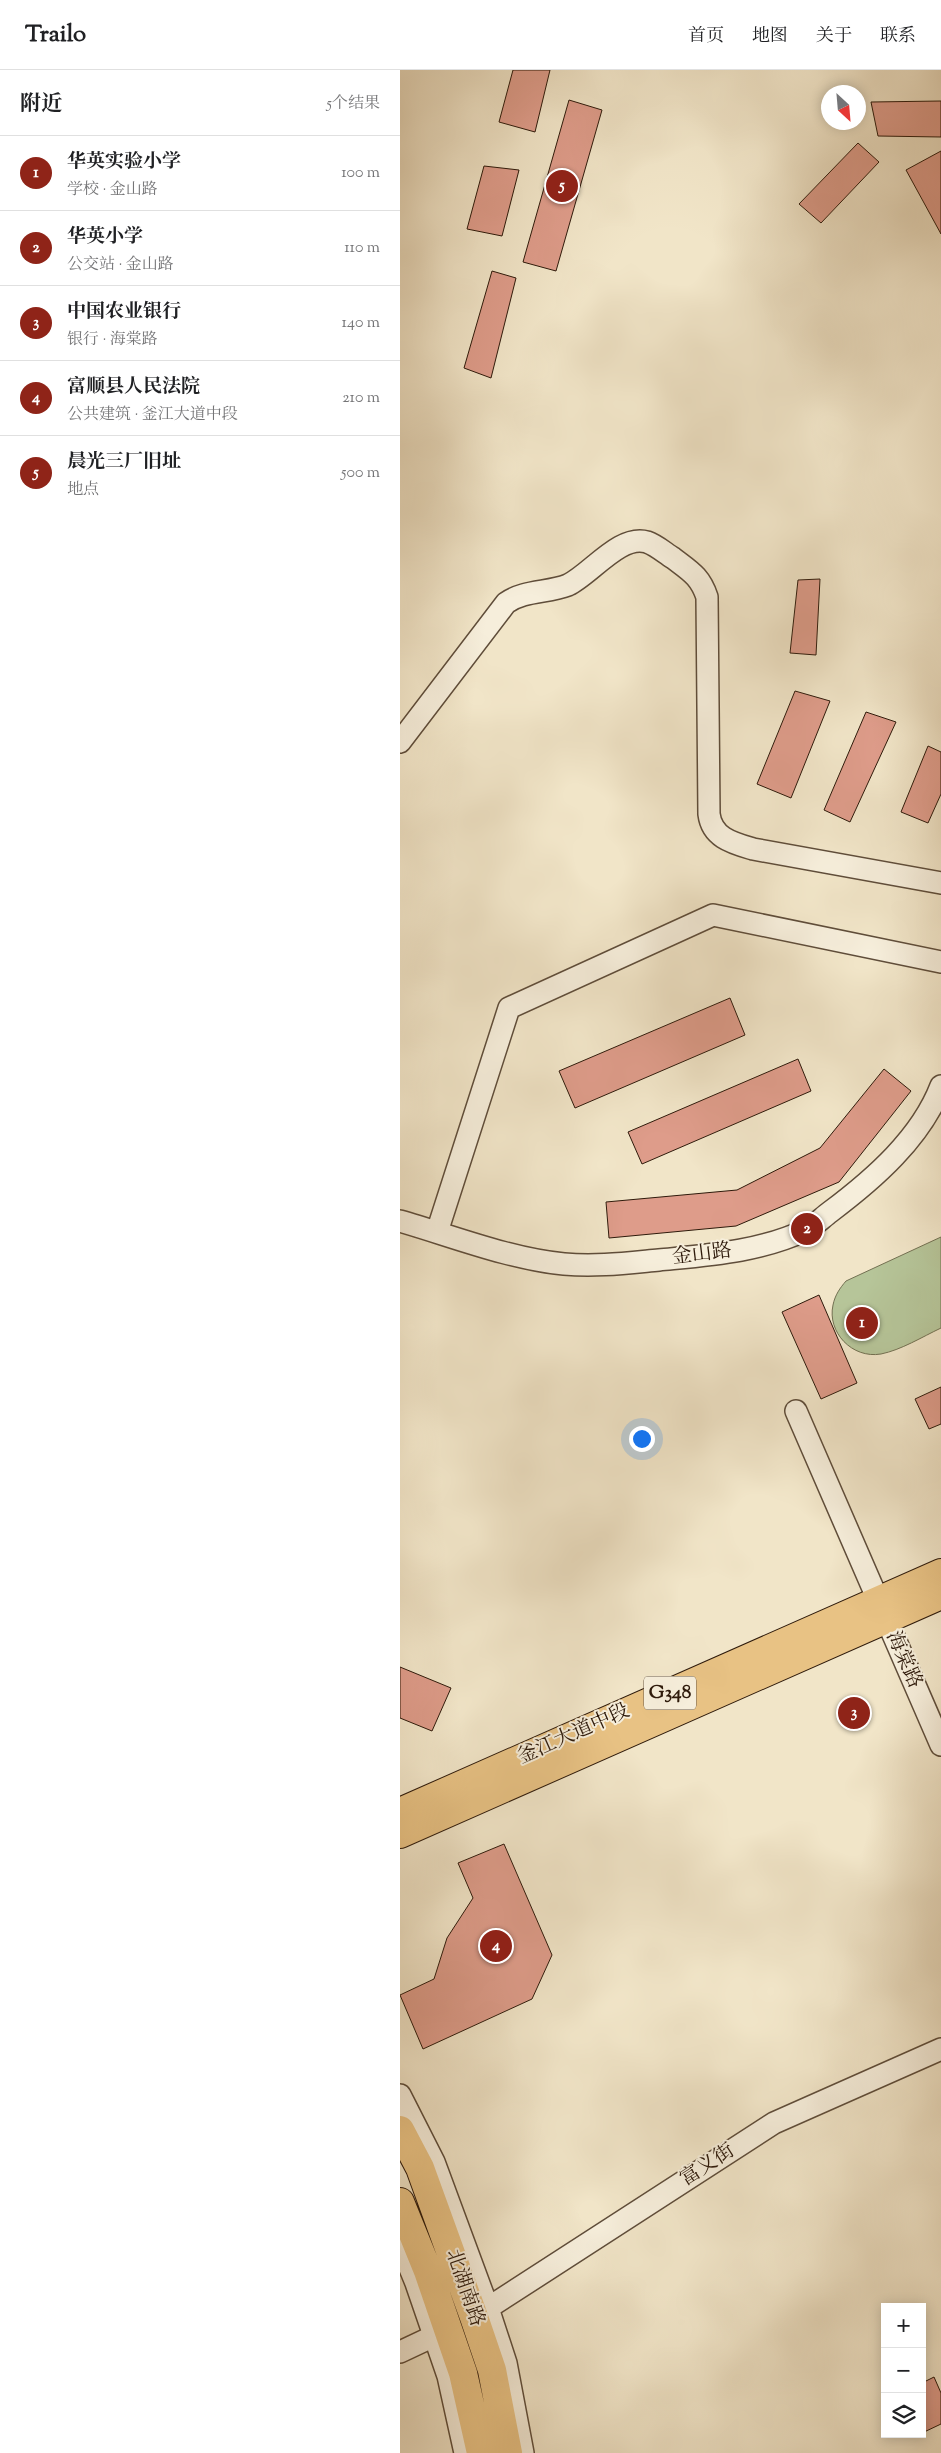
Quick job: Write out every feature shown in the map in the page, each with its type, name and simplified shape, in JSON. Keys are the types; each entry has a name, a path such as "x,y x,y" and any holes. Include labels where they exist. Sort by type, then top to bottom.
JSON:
{"main road":[{"name":"釜江大道中段","path":"400,1834 881,1611 941,1573"},
{"name":"釜江大道中段","path":"400,1812 881,1611 941,1595"},
{"name":"北湖南路","path":"400,2130 420,2168 492,2370 508,2453"},
{"name":"北湖南路","path":"400,2202 428,2271 463,2373 474,2448"}],"street":[{"path":"400,742 506,603 515,596 560,588 571,583 624,544 646,542 656,547 702,582 707,597 709,814 710,823 716,833 735,844 753,848 941,883"},
{"path":"437,1232 509,1008 713,915 941,962"},
{"name":"金山路","path":"400,1221 519,1256 564,1264 616,1264 713,1255 764,1246 807,1229 846,1200 904,1147 934,1105 941,1086"},
{"name":"海棠路","path":"796,1411 881,1611 941,1745"},
{"name":"富义街","path":"488,2308 774,2123 941,2050"},
{"path":"400,2096 434,2162 488,2308 506,2362 523,2453"},
{"path":"400,2244 474,2448"},
{"path":"400,2352 434,2336"}],"green space":[{"path":"941,1237 941,1328 904,1346 881,1354 860,1352 844,1342 834,1325 832,1315 835,1298 846,1281"}],"building":[{"path":"513,70 550,70 535,132 499,122"},
{"path":"569,100 602,110 556,271 523,262"},
{"path":"941,101 941,137 878,136 871,102"},
{"path":"858,143 879,162 821,223 799,204"},
{"path":"941,151 941,234 906,170"},
{"path":"484,166 519,170 502,236 467,229"},
{"path":"492,271 516,278 491,378 464,368"},
{"path":"820,579 816,655 790,653 798,580"},
{"path":"795,691 830,701 791,798 757,784"},
{"path":"866,712 896,722 850,822 824,810"},
{"path":"928,746 941,752 941,794 928,823 901,812"},
{"path":"730,998 745,1035 575,1108 559,1071"},
{"path":"798,1059 811,1091 642,1164 628,1132"},
{"path":"884,1069 911,1091 839,1182 736,1226 609,1238 606,1202 737,1190 820,1148"},
{"path":"819,1295 857,1383 821,1399 782,1312"},
{"path":"941,1387 941,1424 929,1429 915,1399"},
{"path":"400,1667 451,1688 432,1731 400,1718"},
{"path":"504,1844 552,1955 532,1999 423,2049 400,1995 434,1979 447,1938 473,1898 458,1863"},
{"path":"934,2377 941,2393 941,2424 926,2431 926,2393 926,2381"}],"place":[{"name":"晨光三厂旧址","path":"562,186"},
{"name":"华英小学","path":"807,1229"},
{"name":"华英实验小学","path":"862,1323"},
{"name":"中国农业银行","path":"854,1713"},
{"name":"富顺县人民法院","path":"496,1946"}]}
